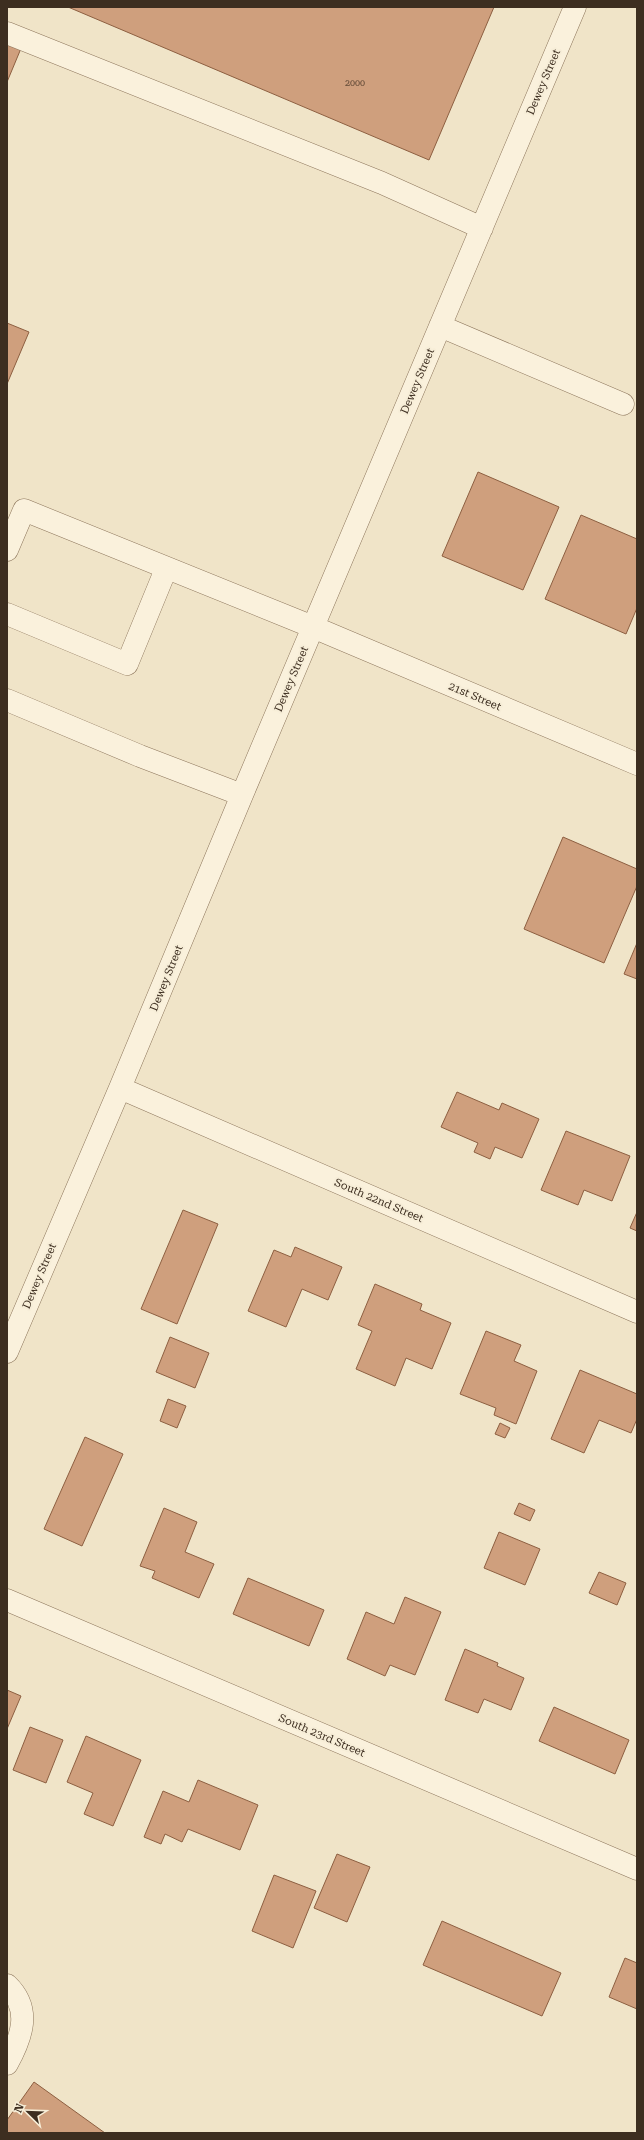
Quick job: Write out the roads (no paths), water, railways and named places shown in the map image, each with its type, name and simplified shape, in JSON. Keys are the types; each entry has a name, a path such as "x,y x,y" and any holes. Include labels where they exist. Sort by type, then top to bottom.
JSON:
{"street":[{"name":"Dewey Street","path":"7,1352 120,1088 242,795 575,7"},
{"path":"7,32 382,183 482,228"},
{"path":"440,326 623,404"},
{"name":"21st Street","path":"7,550 24,510 313,628 637,764"},
{"path":"7,614 127,664 166,569"},
{"path":"7,700 140,756 242,795"},
{"name":"South 22nd Street","path":"120,1088 637,1312"},
{"name":"South 23rd Street","path":"7,1600 637,1869"},
{"path":"7,1985 17,1995 23,2017 18,2044 7,2064"}]}
